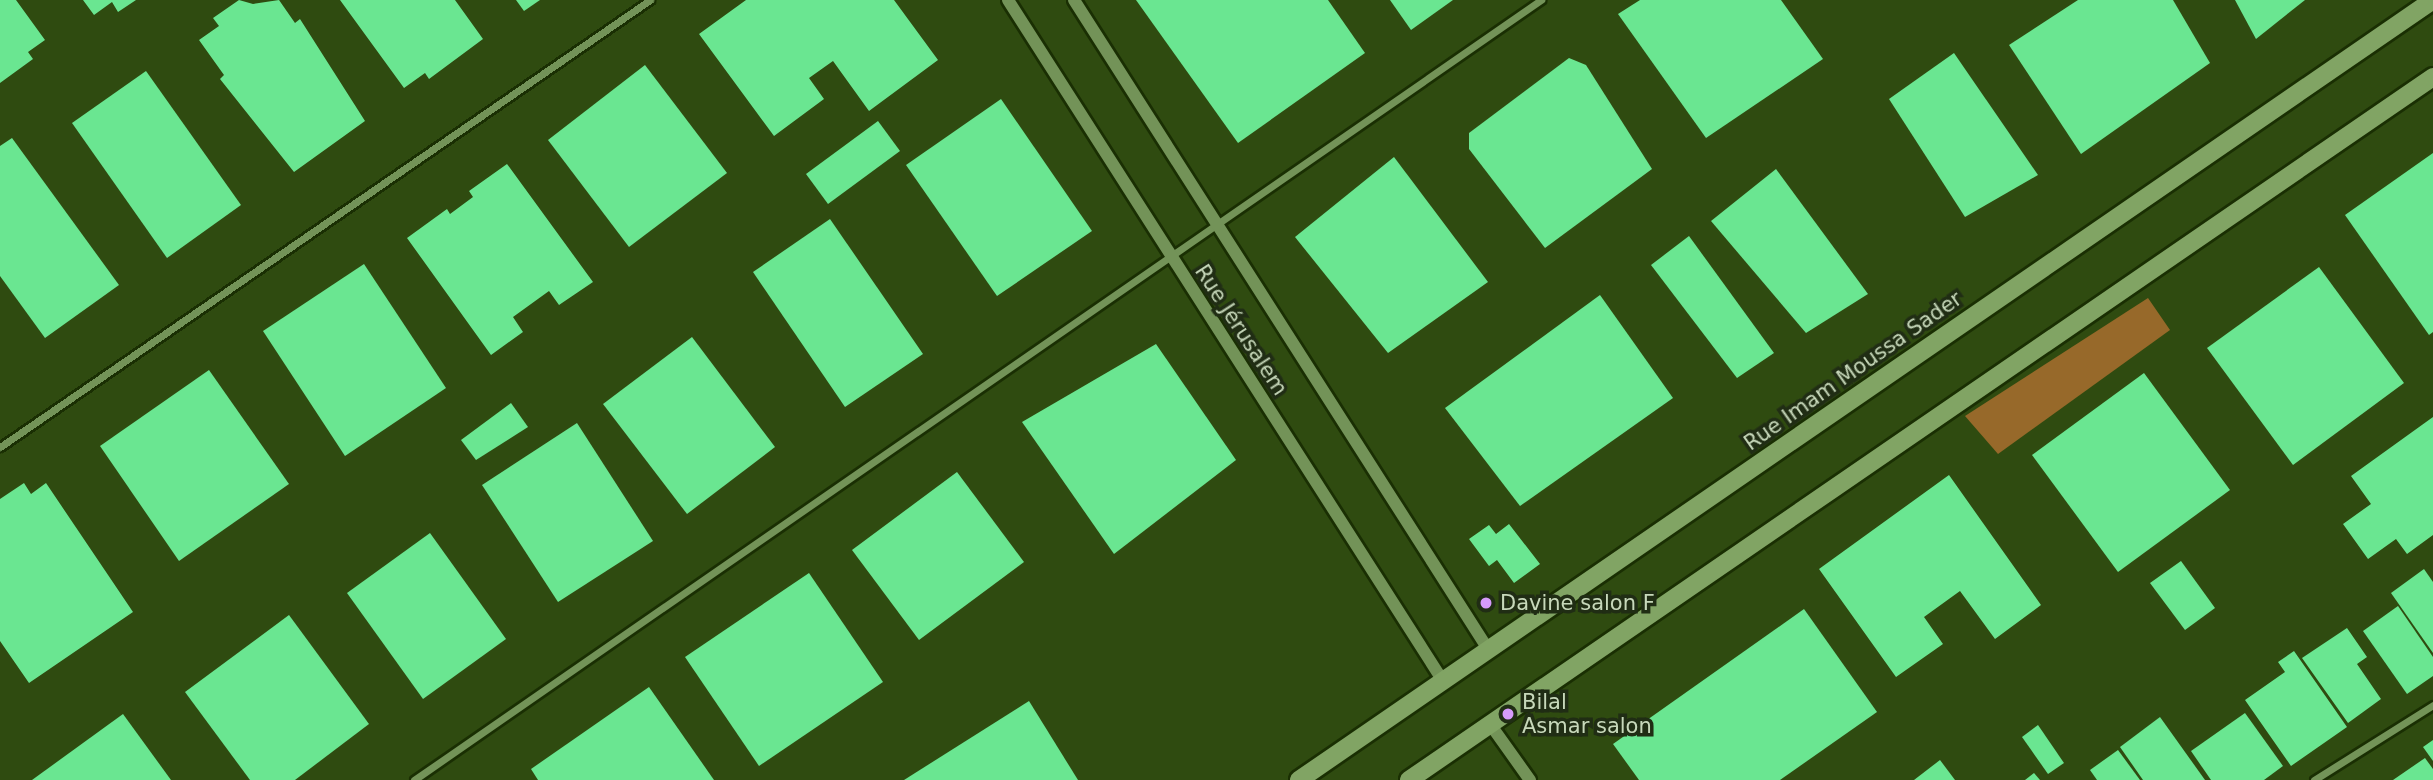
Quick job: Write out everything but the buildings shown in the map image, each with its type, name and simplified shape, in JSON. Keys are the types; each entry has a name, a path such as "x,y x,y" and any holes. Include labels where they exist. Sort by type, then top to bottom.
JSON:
{"main road":[{"name":"Rue Imam Moussa Sader","path":"1299,780 2433,0"},
{"path":"1409,780 2433,77"}],"street":[{"path":"0,447 650,0"},
{"name":"Rue Jérusalem","path":"1009,0 1443,681"},
{"name":"Rue Jérusalem","path":"1074,0 1488,649"},
{"path":"414,780 1541,0"},
{"path":"2314,780 2433,705"},
{"path":"1490,724 1530,780"}],"shaded area":[{"path":"2148,298 2170,330 1998,454 1965,416"}],"place":[{"name":"Davine salon F","path":"1486,603"},
{"name":"Bilal Asmar salon","path":"1508,714"}]}
